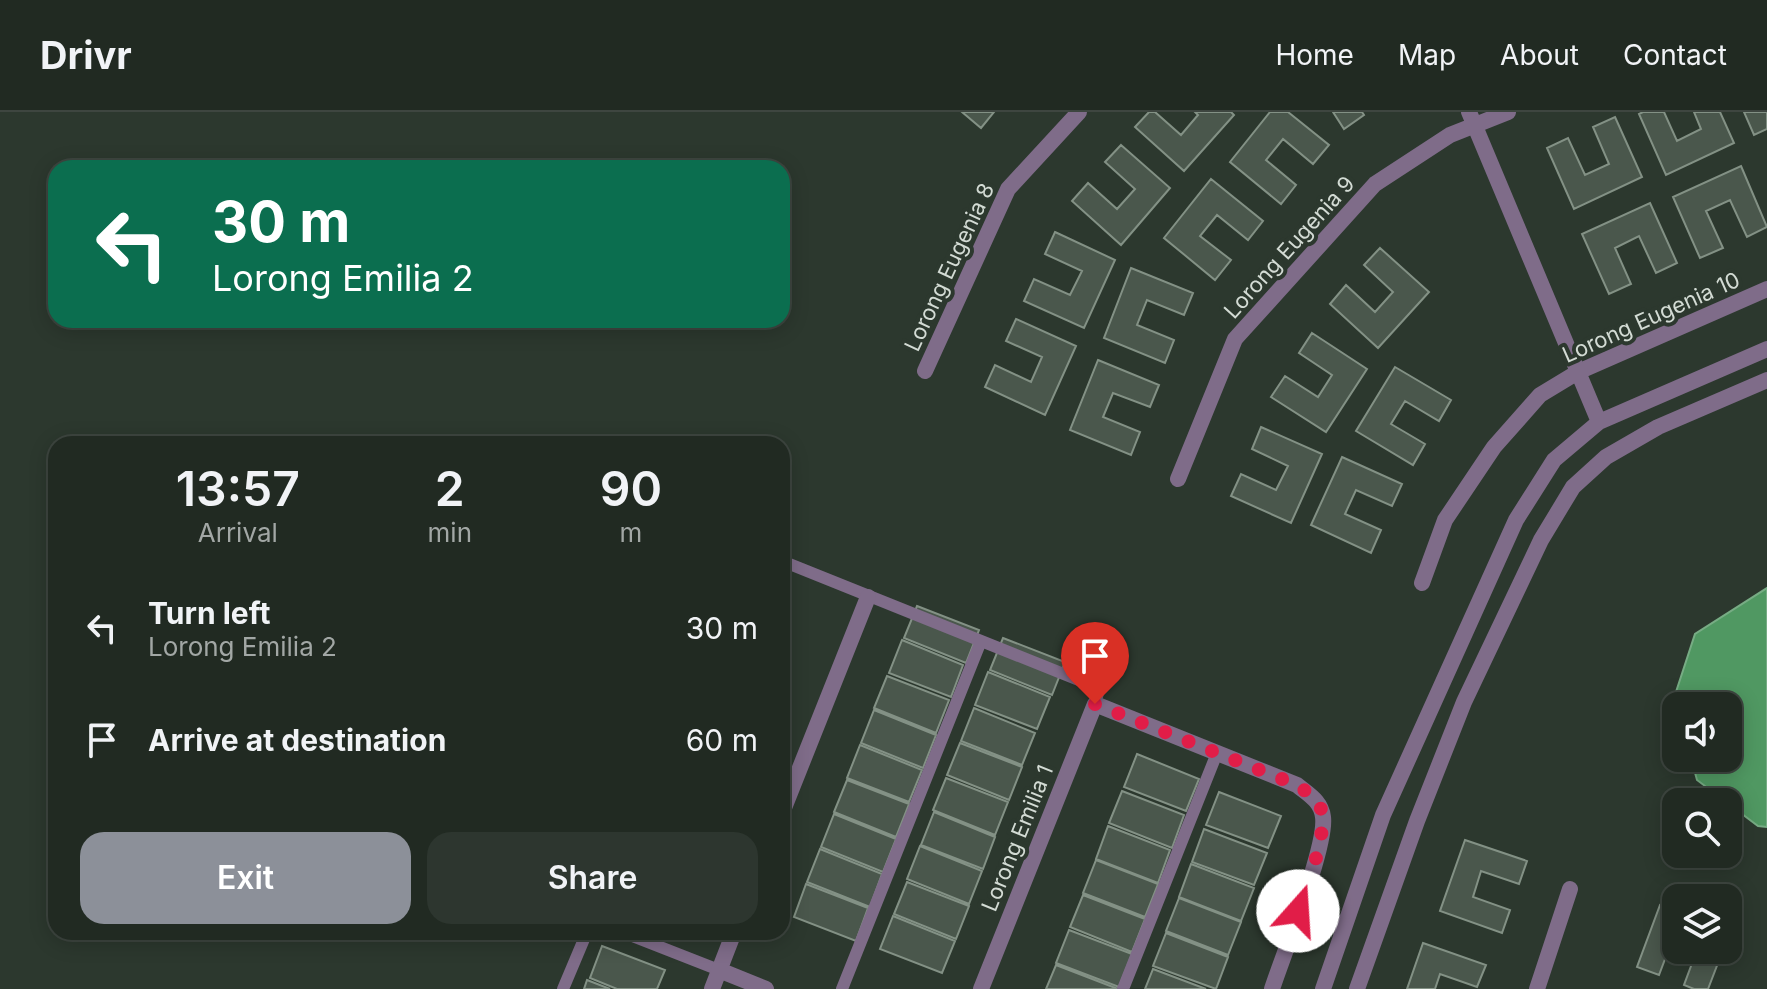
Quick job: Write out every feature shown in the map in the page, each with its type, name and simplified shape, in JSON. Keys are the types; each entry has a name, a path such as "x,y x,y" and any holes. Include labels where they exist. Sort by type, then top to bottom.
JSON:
{"street":[{"name":"Lorong Eugenia 8","path":"925,371 1008,189 1079,112"},
{"name":"Lorong Eugenia 9","path":"1178,479 1235,339 1375,184 1472,119 1508,112"},
{"path":"1472,119 1599,422"},
{"name":"Lorong Eugenia 10","path":"1422,583 1445,520 1494,447 1540,395 1578,372 1767,289"},
{"path":"1323,989 1383,815 1516,520 1554,460 1599,422 1767,349"},
{"path":"1357,989 1417,821 1464,702 1541,540 1573,487 1606,457 1645,435 1767,380"},
{"path":"790,793 868,597"},
{"path":"1095,704 1297,785 1318,801 1324,820 1316,859 1272,989"},
{"name":"Lorong Emilia 1","path":"984,988 1095,704"},
{"path":"1537,989 1570,889"},
{"path":"712,989 731,940"},
{"path":"719,970 766,989"}],"lane":[{"path":"790,564 1096,687 1095,704"},
{"path":"842,989 981,641"},
{"path":"1123,989 1217,753"},
{"path":"563,989 584,940"},
{"path":"642,940 719,970"}],"shaded area":[{"path":"1767,588 1767,827 1758,826 1742,814 1742,788 1708,788 1697,780 1695,772 1742,772 1742,692 1676,692 1695,634"}],"building":[{"path":"962,112 994,112 981,128"},
{"path":"1149,112 1155,112 1181,135 1198,115 1195,112 1231,112 1234,115 1184,171 1135,127"},
{"path":"1270,112 1288,112 1329,145 1313,164 1283,139 1266,160 1296,185 1281,204 1230,162"},
{"path":"1333,112 1362,112 1364,115 1344,129"},
{"path":"1664,112 1677,141 1701,129 1694,112 1720,112 1734,143 1666,175 1639,114"},
{"path":"1744,112 1767,112 1767,129 1754,135"},
{"path":"1615,117 1642,177 1574,209 1547,148 1568,138 1585,175 1609,164 1593,127"},
{"path":"1121,145 1170,188 1121,245 1072,201 1088,183 1117,209 1135,189 1105,162"},
{"path":"1741,166 1767,227 1747,237 1730,200 1706,211 1723,248 1700,258 1673,197"},
{"path":"1211,179 1263,221 1248,240 1217,215 1200,236 1231,260 1215,280 1164,238"},
{"path":"1650,203 1677,263 1656,273 1639,236 1615,248 1631,284 1609,294 1582,234"},
{"path":"1055,232 1115,260 1084,328 1024,301 1034,279 1070,295 1082,271 1045,254"},
{"path":"1380,248 1429,292 1378,348 1330,304 1346,285 1375,312 1393,292 1364,265"},
{"path":"1131,268 1193,293 1184,315 1147,300 1137,325 1174,340 1165,363 1104,338"},
{"path":"1016,319 1076,346 1045,415 985,387 995,365 1031,382 1042,357 1006,341"},
{"path":"1312,333 1367,369 1326,432 1271,397 1285,376 1318,397 1332,375 1299,353"},
{"path":"1098,360 1159,385 1150,407 1113,393 1103,417 1140,432 1131,455 1070,430"},
{"path":"1395,367 1451,400 1439,421 1405,401 1391,424 1425,444 1413,465 1356,431"},
{"path":"1261,427 1322,454 1291,523 1231,496 1241,474 1276,490 1288,466 1252,449"},
{"path":"1342,457 1402,484 1392,506 1356,490 1345,514 1381,530 1371,553 1311,525"},
{"path":"917,606 979,630 966,663 904,638"},
{"path":"1003,638 1065,662 1052,695 990,670"},
{"path":"902,640 963,665 951,697 889,673"},
{"path":"988,672 1050,697 1037,729 975,705"},
{"path":"887,676 949,700 936,733 874,708"},
{"path":"974,708 1035,733 1022,765 961,741"},
{"path":"874,710 936,735 923,768 861,743"},
{"path":"960,743 1022,767 1009,800 947,775"},
{"path":"860,745 922,770 909,802 847,778"},
{"path":"1137,754 1199,779 1186,811 1124,787"},
{"path":"946,778 1008,802 995,835 933,810"},
{"path":"847,780 909,804 896,837 834,812"},
{"path":"1122,791 1184,815 1172,848 1109,823"},
{"path":"1219,792 1281,816 1268,848 1206,825"},
{"path":"934,812 995,837 983,869 921,845"},
{"path":"834,814 896,839 883,872 821,847"},
{"path":"1108,826 1170,850 1158,883 1096,859"},
{"path":"1204,829 1267,853 1254,885 1192,862"},
{"path":"1465,840 1527,861 1519,884 1481,871 1473,897 1510,910 1502,933 1440,911"},
{"path":"920,846 982,871 969,904 907,879"},
{"path":"820,849 882,874 870,907 807,882"},
{"path":"1096,860 1158,884 1145,917 1083,893"},
{"path":"1191,864 1254,888 1241,921 1179,897"},
{"path":"907,882 969,906 956,939 894,914"},
{"path":"806,884 868,908 856,941 794,917"},
{"path":"1083,895 1145,919 1132,952 1070,927"},
{"path":"1179,898 1241,922 1228,955 1166,931"},
{"path":"1662,906 1663,964 1659,975 1637,967"},
{"path":"893,916 955,941 942,973 880,949"},
{"path":"1069,930 1132,954 1119,987 1056,963"},
{"path":"1166,933 1228,957 1216,989 1153,966"},
{"path":"1423,943 1486,965 1477,987 1440,974 1435,989 1407,989"},
{"path":"602,946 665,970 657,989 617,989 590,978"},
{"path":"1692,964 1718,964 1708,989 1684,985"},
{"path":"1056,965 1118,989 1046,989"},
{"path":"1153,969 1206,989 1145,989"},
{"path":"587,980 610,989 584,989"}],"route":[{"path":"1095,704 1297,785 1318,801 1324,820 1316,859 1298,911"}]}
